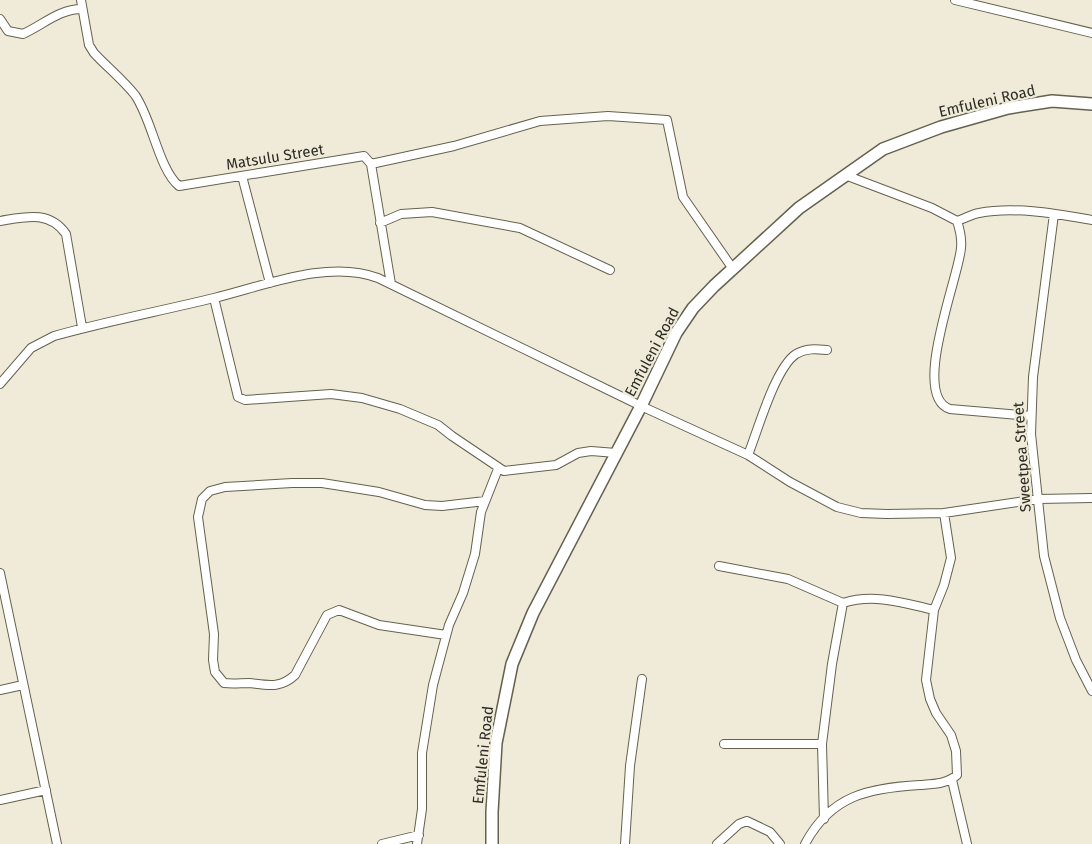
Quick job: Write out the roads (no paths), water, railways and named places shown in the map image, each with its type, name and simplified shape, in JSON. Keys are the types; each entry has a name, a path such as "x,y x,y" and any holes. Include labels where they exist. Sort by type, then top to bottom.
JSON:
{"street":[{"path":"0,19 8,32 23,34 68,10 82,9 81,0"},
{"path":"955,0 1092,33"},
{"name":"Matsulu Street","path":"82,9 89,45 94,53 135,95 145,114 173,182 179,186 364,156 371,164"},
{"name":"Emfuleni Road","path":"492,844 496,743 512,664 533,613 641,406 676,333 693,308 799,208 884,149 966,119 1008,108 1052,101 1092,104"},
{"path":"391,284 371,164 454,146 540,121 608,116 668,120 683,197 733,269"},
{"path":"845,175 932,208 957,221 979,213 1010,211 1054,214 1092,220"},
{"path":"242,176 270,283"},
{"path":"380,223 401,214 432,212 520,228 610,270"},
{"name":"Sweetpea Street","path":"1054,214 1039,322 1031,416 1044,556 1060,618 1076,660 1092,691"},
{"path":"0,220 49,218 59,224 66,234 82,328"},
{"path":"957,221 961,248 935,356 937,394 940,403 950,409 1031,416"},
{"path":"0,384 31,348 54,336 270,283 348,270 363,272 391,284 641,406 748,455 790,482 838,507 861,512 887,514 944,513 1038,499 1092,498"},
{"path":"214,298 238,397 246,400 331,394 362,398 400,408 438,425 498,469 518,470 556,465 578,453 591,451 616,453"},
{"path":"748,455 777,379 786,362 805,351 827,350"},
{"path":"417,844 419,835 422,753 433,685 446,635 475,554 481,512 498,469"},
{"path":"446,635 379,625 339,610 334,610 327,615 302,663 288,682 264,687 249,683 224,683 215,672 213,660 214,634 198,517 202,498 210,491 226,488 292,483 322,483 379,492 425,505 442,506 485,501"},
{"path":"805,844 824,818 836,806 859,794 877,788 938,783 952,780 957,775 956,751 950,735 930,700 926,680 934,610 944,585 951,558 944,513"},
{"path":"719,566 788,579 843,603 858,598 888,599 934,610"},
{"path":"0,573 57,844"},
{"path":"824,818 822,744 832,664 843,603"},
{"path":"625,844 630,766 642,679"},
{"path":"0,690 23,685"},
{"path":"724,744 822,744"},
{"path":"952,780 967,844"},
{"path":"0,800 46,790"},
{"path":"717,844 739,824 747,821 758,824 770,832 780,844"},
{"path":"382,844 419,835"}]}
